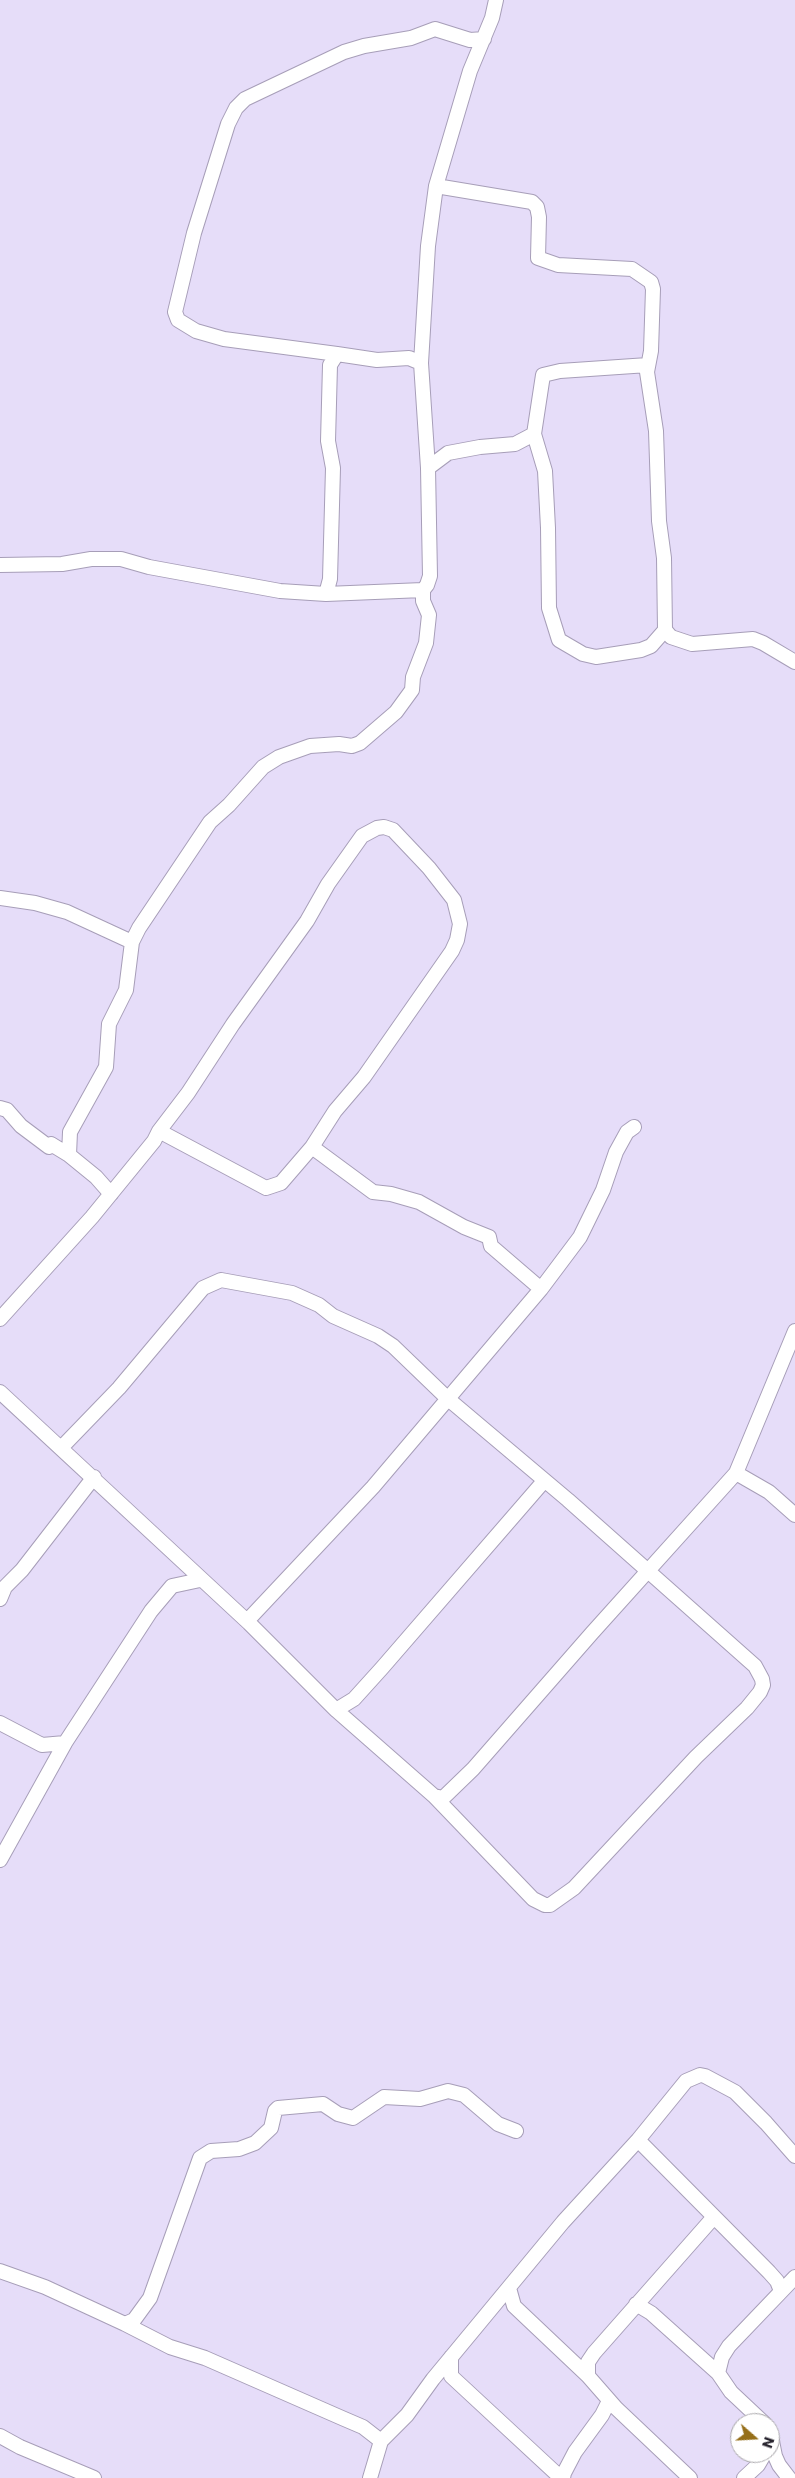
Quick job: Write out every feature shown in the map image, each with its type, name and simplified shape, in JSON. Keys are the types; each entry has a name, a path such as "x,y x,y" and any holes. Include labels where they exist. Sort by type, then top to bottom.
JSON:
{"street":[{"path":"0,565 62,564 91,559 121,559 212,579 280,590 326,594 422,590 427,585 430,576 428,468 421,363 428,246 436,186 470,71 484,40 496,0"},
{"path":"421,363 408,358 376,360 224,339 196,331 178,320 174,312 194,233 228,124 236,108 245,99 344,52 364,46 411,38 435,29 470,40 484,40"},
{"path":"436,186 532,202 537,207 539,217 538,258 544,262 558,265 632,269 646,277 653,289 651,351 647,372 656,431 659,520 664,558 665,630 671,637 692,644 753,640 763,643 795,662"},
{"path":"326,594 330,571 332,468 328,441 329,370 337,354"},
{"path":"648,365 560,371 543,375 534,434 545,471 548,528 548,608 559,640 584,654 596,657 651,646 665,630"},
{"path":"428,468 448,453 480,446 515,444 534,434"},
{"path":"69,1155 70,1132 106,1067 109,1024 126,990 132,942 210,822 229,805 264,767 279,757 310,746 339,744 352,746 360,743 396,712 412,690 413,677 426,643 429,616 423,601 422,590"},
{"path":"0,1319 111,1194 154,1141 160,1131 306,921 328,884 362,836 384,827 393,830 406,842 454,900 460,924 457,940 452,951 364,1077 335,1111 312,1147 281,1183 266,1188 160,1131"},
{"path":"0,898 35,903 67,912 132,942"},
{"path":"0,1108 8,1110 21,1126 49,1147 51,1144 69,1155 96,1177 111,1194"},
{"path":"247,1621 373,1487 541,1290 580,1237 603,1190 616,1152 627,1132 634,1127"},
{"path":"312,1147 373,1192 391,1194 419,1202 464,1227 489,1237 490,1246 541,1290"},
{"path":"0,1392 61,1448 94,1477 200,1580 247,1621 336,1710 434,1796 533,1899 545,1905 550,1904 574,1888 696,1757 747,1708 760,1692 763,1685 755,1666 447,1398 393,1346 378,1336 332,1316 319,1305 292,1293 221,1280 203,1288 119,1388 61,1448"},
{"path":"434,1796 443,1798 473,1769 736,1473 795,1331"},
{"path":"736,1473 769,1492 795,1515"},
{"path":"2,1589 22,1570 94,1477"},
{"path":"336,1710 354,1699 544,1481"},
{"path":"0,1860 65,1743 151,1611 172,1586 178,1559"},
{"path":"172,1586 200,1580"},
{"path":"0,1723 42,1745 53,1764"},
{"path":"42,1745 65,1743"},
{"path":"370,2478 382,2441 407,2415 451,2358 563,2222 638,2140 686,2081 700,2075 705,2076 735,2092 758,2114 795,2156"},
{"path":"125,2324 134,2320 150,2298 200,2158 211,2151 239,2149 255,2143 270,2128 275,2111 278,2108 323,2104 338,2114 354,2118 384,2097 420,2099 448,2091 464,2095 498,2124 516,2131"},
{"path":"638,2140 713,2218 786,2283 729,2346 722,2357 718,2373"},
{"path":"588,2376 588,2362 594,2353 713,2218"},
{"path":"0,2271 45,2287 170,2347 205,2358 363,2427 382,2441"},
{"path":"509,2288 514,2306"},
{"path":"497,2302 514,2306 588,2376 609,2401 690,2478"},
{"path":"636,2304 651,2313 718,2373 731,2392 753,2413"},
{"path":"451,2358 451,2376 562,2478 571,2459 602,2416 609,2401"},
{"path":"0,2436 20,2447 94,2478"},
{"path":"744,2478 755,2463"},
{"path":"779,2465 789,2478"}]}
